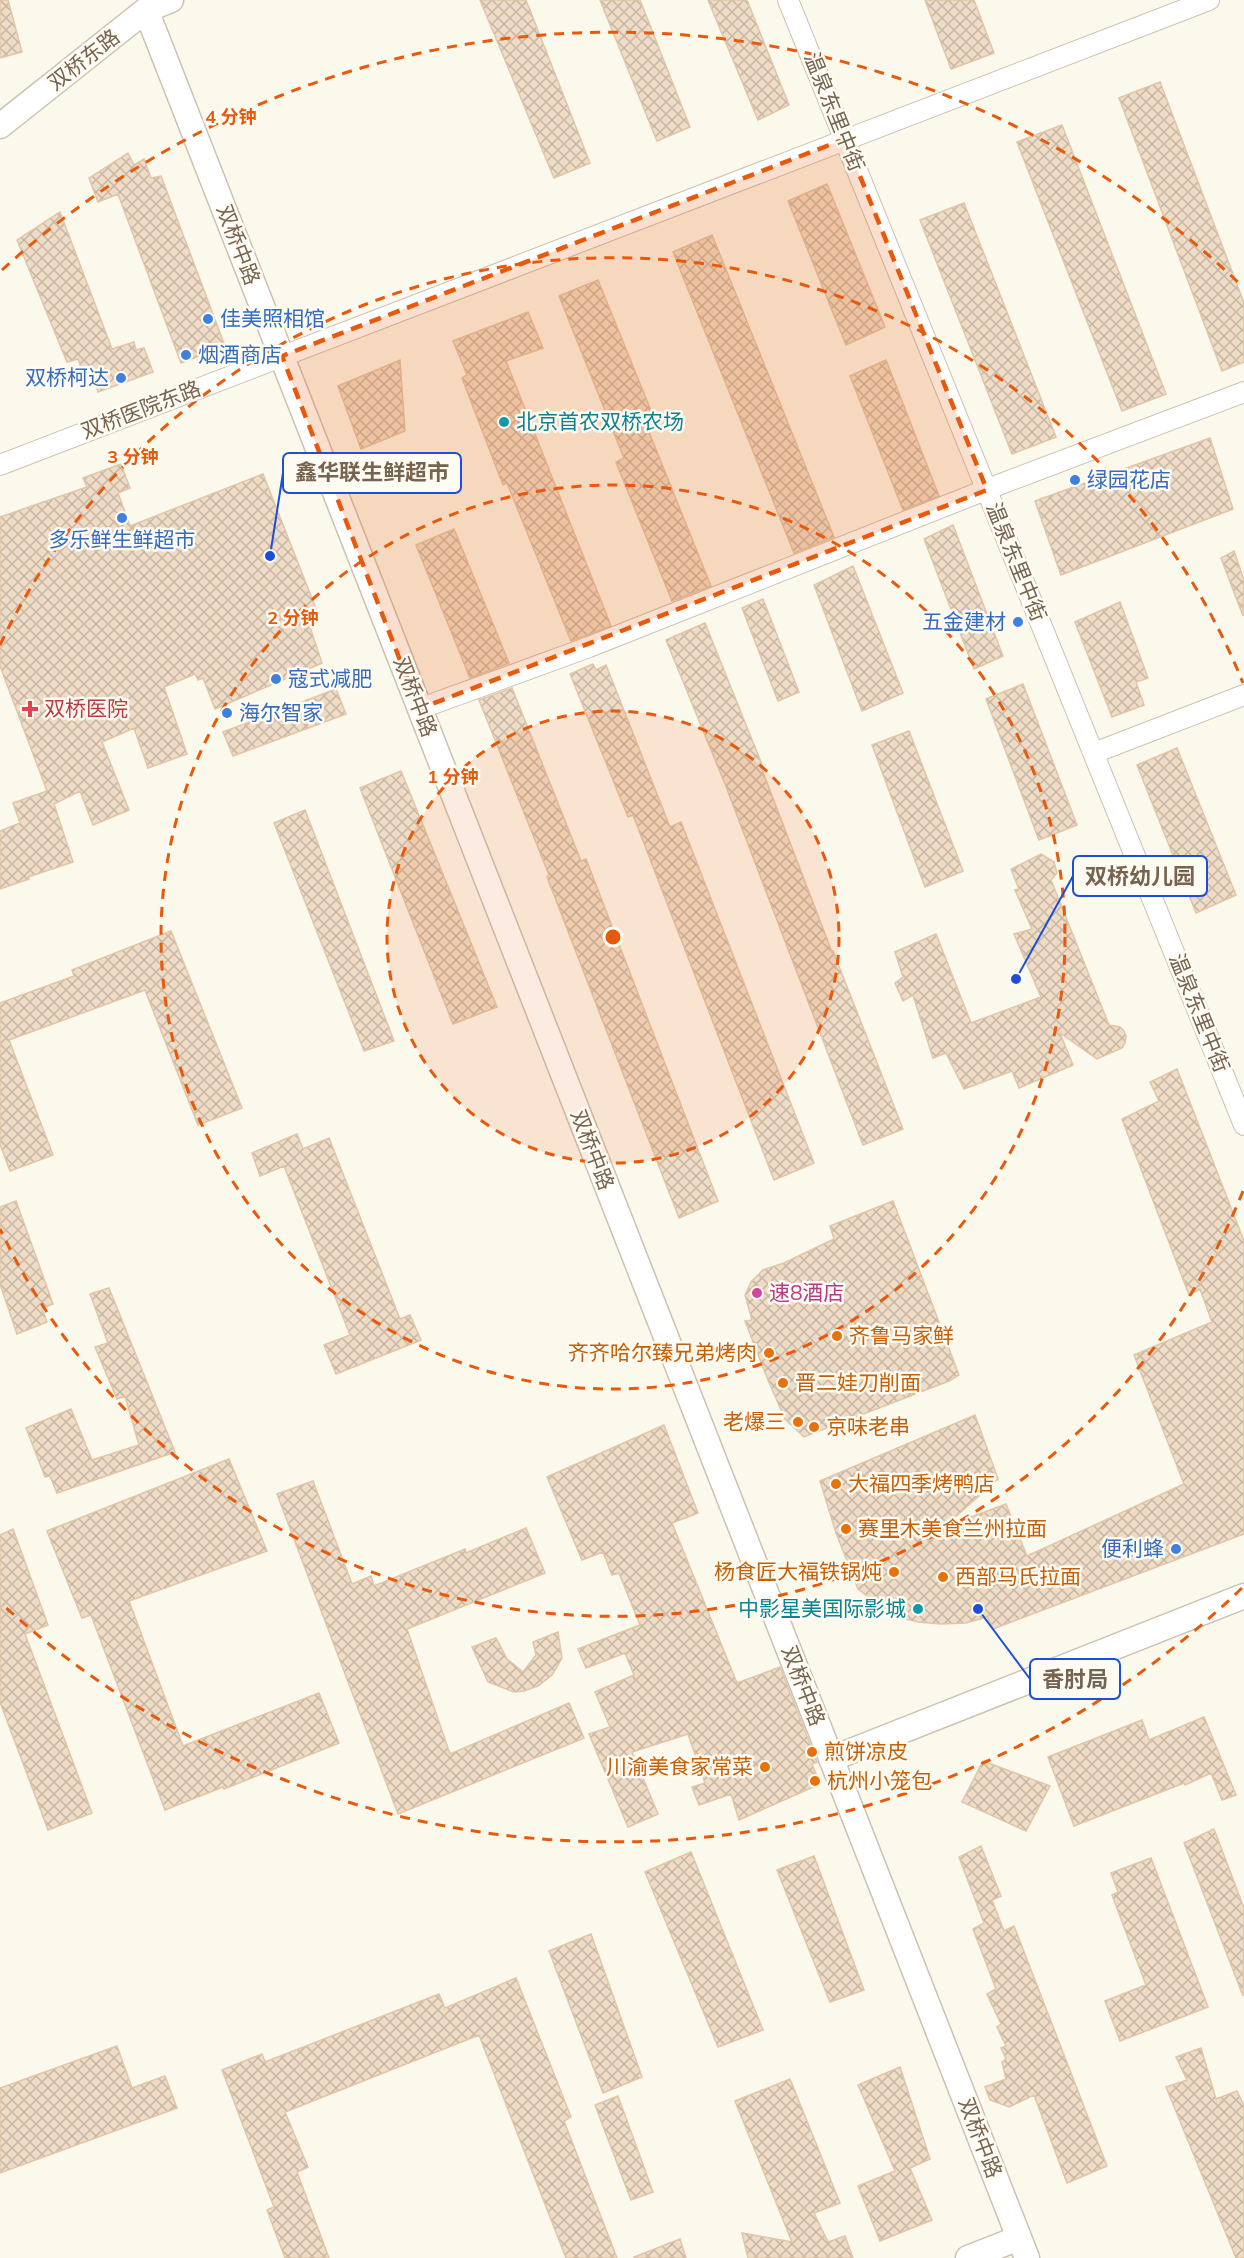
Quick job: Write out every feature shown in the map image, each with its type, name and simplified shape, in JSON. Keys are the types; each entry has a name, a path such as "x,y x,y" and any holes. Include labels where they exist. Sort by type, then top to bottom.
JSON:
{"street":[{"name":"双桥东路","path":"0,126 146,10 171,0"},
{"name":"温泉东里中街","path":"788,0 1244,1125"},
{"name":"双桥医院东路","path":"0,465 1209,0"},
{"name":"双桥中路","path":"146,10 1023,2248 968,2258"},
{"path":"419,709 589,647 987,490 1244,392"},
{"path":"1094,753 1244,695"},
{"path":"831,1759 1244,1596"}],"highlighted area":[{"path":"845,139 987,490 419,709 282,356"}],"building":[{"path":"0,0 8,0 22,52 0,58"},
{"path":"480,0 526,0 590,163 554,178"},
{"path":"600,0 640,0 690,127 657,141"},
{"path":"708,0 747,0 789,105 758,120"},
{"path":"925,0 974,0 994,53 951,69"},
{"path":"1160,82 1244,303 1244,362 1222,371 1119,98"},
{"path":"1062,125 1166,394 1122,411 1017,142"},
{"path":"128,153 134,165 144,159 151,178 161,176 225,346 181,363 118,194 98,202 89,178"},
{"path":"827,184 885,327 846,345 788,201"},
{"path":"964,203 1056,437 1012,454 920,220"},
{"path":"60,212 112,349 134,342 136,350 144,348 153,372 98,392 92,374 84,376 78,359 67,362 17,240"},
{"path":"712,235 834,537 794,553 673,252"},
{"path":"598,280 656,423 647,427 711,586 672,601 616,462 624,458 559,296"},
{"path":"528,312 543,348 506,361 611,626 571,641 507,483 503,485 462,378 467,375 453,341"},
{"path":"400,360 405,431 361,449 338,386"},
{"path":"886,360 939,496 903,510 850,376"},
{"path":"1210,438 1233,509 1061,575 1035,501"},
{"path":"121,464 130,488 118,493 130,526 263,474 317,611 306,615 322,663 215,709 203,678 198,680 195,674 164,687 187,754 148,768 134,728 102,742 129,810 93,825 80,791 54,804 73,862 0,889 0,831 20,823 13,803 47,791 0,666 0,517 87,487 83,478"},
{"path":"953,525 1003,656 974,669 924,539"},
{"path":"454,529 509,663 470,678 416,545"},
{"path":"1234,551 1244,580 1243,616 1221,558"},
{"path":"853,566 903,693 862,711 814,585"},
{"path":"763,599 799,692 778,701 742,608"},
{"path":"1120,602 1148,678 1136,682 1144,705 1112,717 1075,622"},
{"path":"705,623 903,1129 863,1145 725,784 666,640"},
{"path":"593,664 596,670 606,665 670,827 681,822 814,1163 774,1180 633,815 628,817 570,674"},
{"path":"1023,684 1077,825 1039,840 986,699"},
{"path":"512,688 581,861 586,859 718,1201 679,1218 547,877 549,875 479,700"},
{"path":"336,689 346,714 233,756 223,732"},
{"path":"909,731 963,871 925,887 872,745"},
{"path":"1177,748 1236,895 1196,913 1137,765"},
{"path":"401,771 497,1007 453,1024 360,788"},
{"path":"305,810 394,1041 364,1051 274,823"},
{"path":"1041,854 1054,862 1057,873 1051,880 1109,1025 1120,1027 1124,1031 1125,1043 1122,1048 1097,1059 1060,1033 1073,1065 1019,1088 1012,1071 964,1089 946,1053 933,1058 913,995 903,1001 895,983 903,977 895,952 936,934 971,1023 1041,997 1014,934 1032,929 1015,890 1019,889 1011,869"},
{"path":"171,931 242,1108 198,1125 145,990 9,1040 53,1155 10,1171 0,1144 0,1003 74,976 72,970"},
{"path":"1177,1069 1244,1241 1244,1534 993,1629 987,1617 966,1623 941,1624 918,1622 894,1616 858,1589 836,1533 820,1481 975,1415 998,1479 944,1527 1006,1504 1027,1556 1184,1484 1134,1355 1212,1322 1200,1289 1189,1295 1122,1119 1159,1101 1150,1082"},
{"path":"297,1134 303,1149 329,1138 400,1319 410,1315 421,1340 336,1374 324,1345 350,1335 284,1166 260,1176 252,1153"},
{"path":"16,1201 53,1304 42,1308 47,1322 17,1334 0,1284 0,1207"},
{"path":"893,1201 959,1375 949,1381 804,1437 785,1419 768,1380 745,1321 752,1320 745,1295 751,1282 763,1270 784,1263 834,1239 830,1226"},
{"path":"109,1288 175,1452 57,1493 50,1476 45,1477 26,1428 71,1409 92,1460 139,1445 125,1396 117,1399 95,1347 108,1343 90,1294"},
{"path":"664,1425 698,1513 672,1523 737,1683 780,1667 817,1762 812,1764 820,1784 739,1820 731,1794 699,1805 692,1787 705,1783 688,1734 632,1752 658,1814 628,1827 589,1734 610,1727 595,1692 634,1675 625,1653 586,1668 578,1649 640,1625 619,1573 612,1575 603,1552 582,1560 547,1477"},
{"path":"229,1459 267,1551 129,1601 183,1746 319,1693 339,1743 165,1810 91,1615 82,1618 47,1531"},
{"path":"313,1481 352,1584 371,1576 374,1586 465,1549 466,1553 526,1528 545,1573 407,1629 450,1754 569,1703 584,1738 398,1814 277,1494"},
{"path":"13,1529 48,1625 25,1634 92,1813 48,1830 0,1702 0,1535"},
{"path":"558,1632 562,1658 552,1675 538,1686 524,1691 514,1692 488,1682 472,1647 496,1638 507,1659 523,1672 536,1655 533,1642"},
{"path":"1204,1717 1236,1795 1222,1800 1211,1773 1185,1785 1184,1783 1074,1826 1048,1757 1142,1720 1149,1740"},
{"path":"983,1761 1050,1786 1026,1831 962,1802"},
{"path":"1214,1829 1244,1908 1243,1996 1184,1843"},
{"path":"981,1846 1001,1896 992,1900 1004,1931 1014,1926 1107,2166 1067,2183 1034,2095 1009,2107 990,2100 985,2087 1006,2079 1002,2062 1006,2059 1001,2048 1006,2046 997,2027 1001,2024 987,1994 996,1989 973,1929 984,1923 959,1857"},
{"path":"691,1852 763,2030 718,2047 645,1872"},
{"path":"814,1856 864,1990 830,2002 777,1870"},
{"path":"1151,1858 1208,2007 1120,2041 1105,2001 1146,1985 1112,1895 1118,1892 1111,1873"},
{"path":"591,1934 642,2077 603,2093 549,1951"},
{"path":"516,1978 571,2117 564,2121 617,2258 566,2258 479,2035 285,2112 308,2167 297,2172 329,2258 285,2258 267,2210 274,2207 222,2070 262,2054 265,2062 439,1994 445,2008"},
{"path":"117,2046 132,2088 165,2076 177,2108 0,2173 0,2088"},
{"path":"1201,2048 1216,2099 1237,2091 1244,2106 1244,2258 1236,2258 1166,2087 1187,2080 1176,2057"},
{"path":"900,2067 930,2159 910,2168 932,2220 880,2241 858,2186 895,2171 858,2085"},
{"path":"790,2079 840,2203 814,2213 828,2242 845,2236 853,2258 748,2258 742,2233 792,2242 735,2101"},
{"path":"618,2096 653,2192 631,2200 595,2105"},
{"path":"680,2239 686,2258 634,2257"}],"place":[{"name":"佳美照相馆","path":"208,319"},
{"name":"烟酒商店","path":"186,355"},
{"name":"双桥柯达","path":"121,378"},
{"name":"北京首农双桥农场","path":"504,422"},
{"name":"绿园花店","path":"1075,480"},
{"name":"多乐鲜生鲜超市","path":"122,518"},
{"name":"鑫华联生鲜超市","path":"270,556"},
{"name":"五金建材","path":"1018,622"},
{"name":"寇式减肥","path":"276,679"},
{"name":"双桥医院","path":"30,709"},
{"name":"海尔智家","path":"227,713"},
{"name":"双桥幼儿园","path":"1016,979"},
{"name":"速8酒店","path":"757,1293"},
{"name":"齐鲁马家鲜","path":"837,1336"},
{"name":"齐齐哈尔臻兄弟烤肉","path":"769,1353"},
{"name":"晋二娃刀削面","path":"783,1383"},
{"name":"老爆三","path":"798,1422"},
{"name":"京味老串","path":"814,1427"},
{"name":"大福四季烤鸭店","path":"836,1484"},
{"name":"赛里木美食兰州拉面","path":"846,1529"},
{"name":"便利蜂","path":"1176,1549"},
{"name":"杨食匠大福铁锅炖","path":"894,1572"},
{"name":"西部马氏拉面","path":"943,1577"},
{"name":"中影星美国际影城","path":"918,1609"},
{"name":"香肘局","path":"978,1609"},
{"name":"煎饼凉皮","path":"812,1752"},
{"name":"川渝美食家常菜","path":"765,1767"},
{"name":"杭州小笼包","path":"815,1781"}]}
